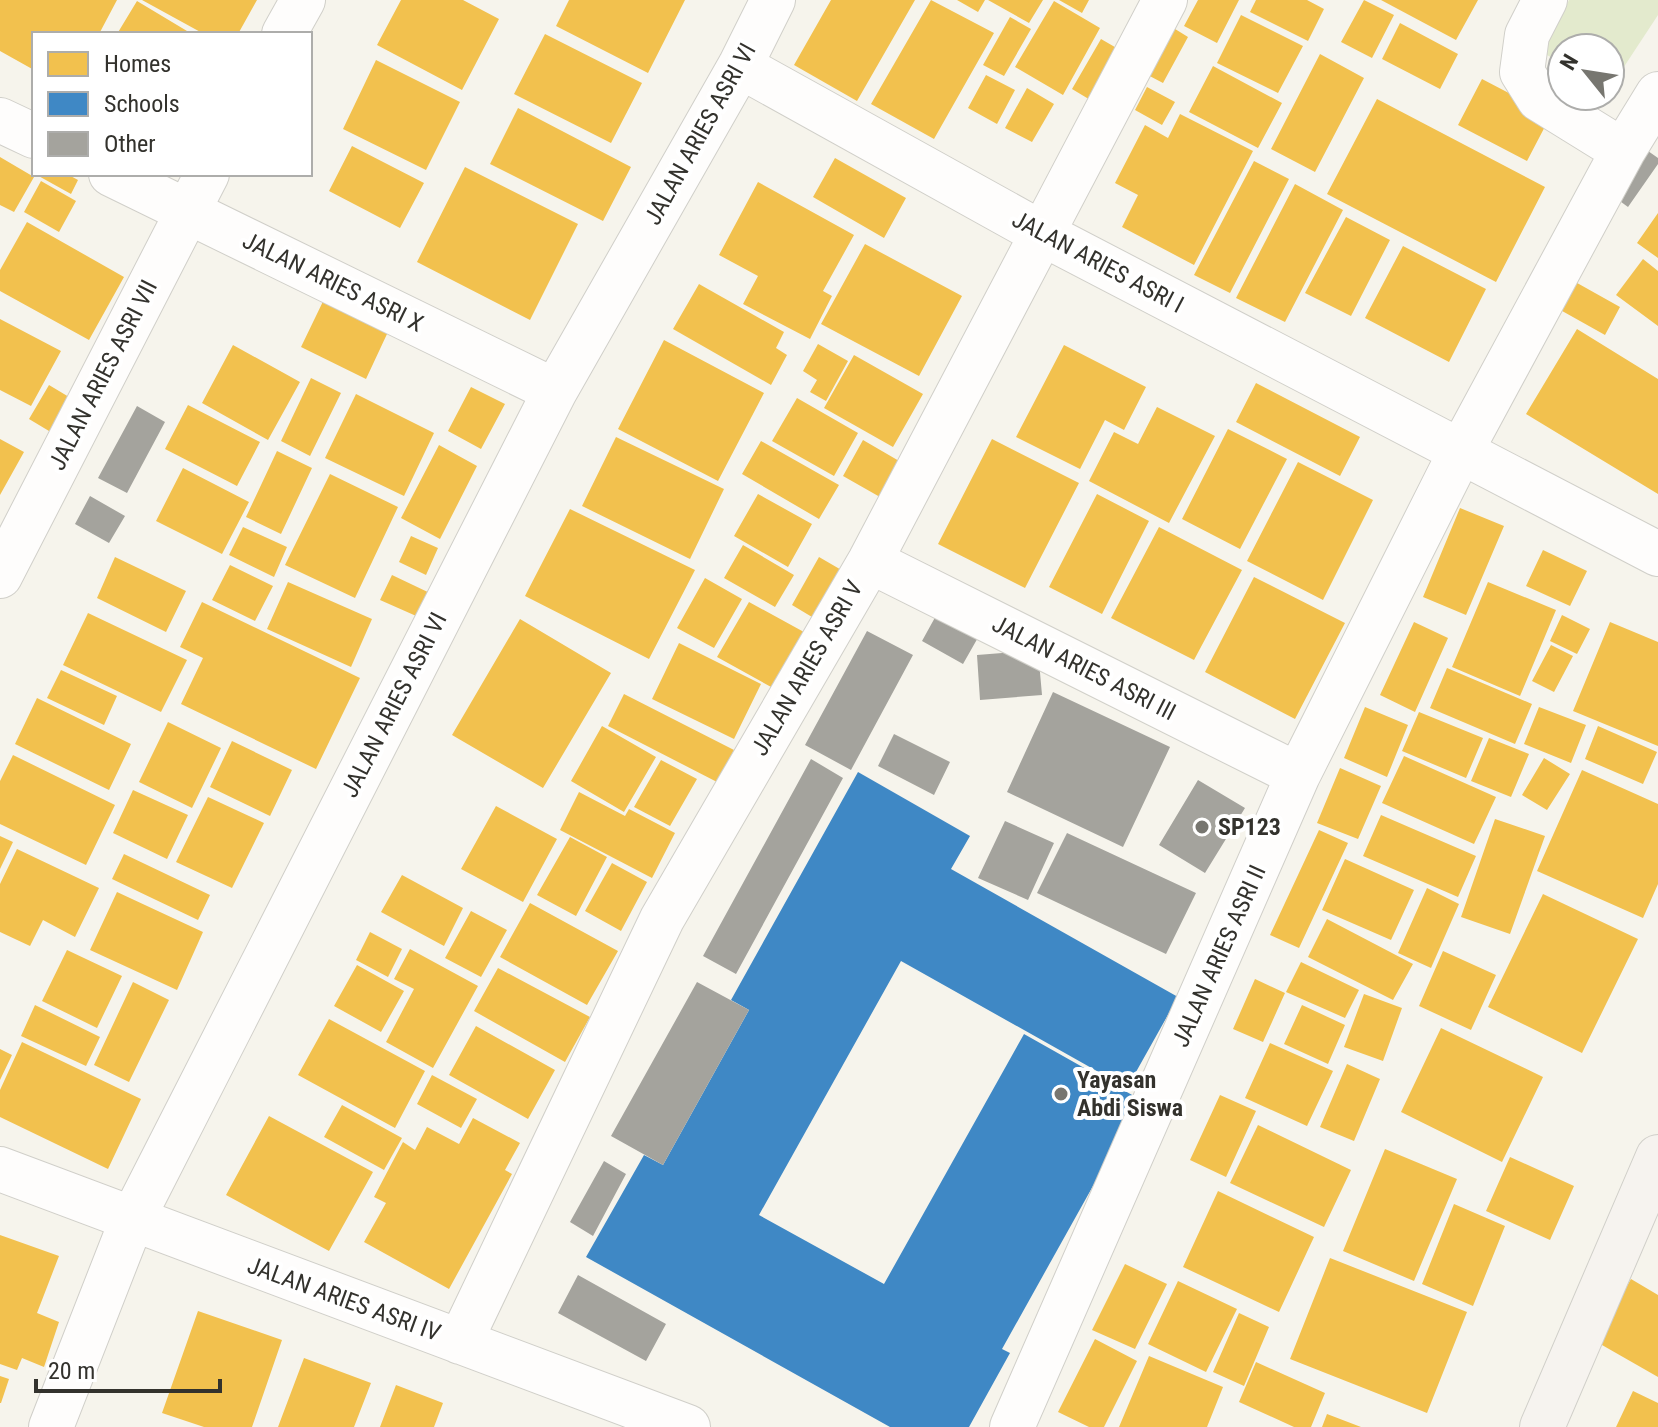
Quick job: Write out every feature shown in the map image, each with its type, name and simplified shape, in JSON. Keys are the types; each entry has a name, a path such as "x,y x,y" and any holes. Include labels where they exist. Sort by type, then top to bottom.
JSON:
{"street":[{"path":"285,32 303,0"},
{"name":"JALAN ARIES ASRI VI","path":"51,1427 132,1220 555,391 740,66 773,0"},
{"name":"JALAN ARIES ASRI V","path":"460,1342 662,919 870,561 1165,0"},
{"path":"1545,0 1527,35 1522,72 1539,99 1623,151"},
{"name":"JALAN ARIES ASRI I","path":"740,66 1041,233 1462,449 1658,554"},
{"path":"1462,449 1623,151 1658,94"},
{"path":"0,120 32,135"},
{"name":"JALAN ARIES ASRI X","path":"120,176 196,192 555,391"},
{"name":"JALAN ARIES ASRI VII","path":"0,576 196,192"},
{"name":"JALAN ARIES ASRI II","path":"1012,1427 1298,775 1462,449"},
{"name":"JALAN ARIES ASRI III","path":"870,561 1298,775"},
{"path":"1542,1427 1658,1157"},
{"name":"JALAN ARIES ASRI IV","path":"0,1169 688,1427"}],"green space":[{"path":"1569,0 1658,0 1658,15 1626,64 1626,32 1553,32"}],"building: Homes":[{"path":"0,0 117,0 100,32 32,32 32,69 0,51"},
{"path":"142,0 257,0 239,32 200,32"},
{"path":"401,0 463,0 499,19 462,90 377,45"},
{"path":"569,0 685,0 648,73 556,26"},
{"path":"831,0 915,0 857,101 794,65"},
{"path":"931,0 994,33 934,139 871,104"},
{"path":"957,0 985,0 978,12"},
{"path":"988,0 1043,0 1029,23"},
{"path":"1059,0 1089,0 1082,13"},
{"path":"1198,0 1239,0 1217,43 1184,26"},
{"path":"1256,0 1307,0 1324,9 1308,41 1250,12"},
{"path":"1364,0 1394,15 1372,58 1341,42"},
{"path":"1381,0 1478,0 1456,40"},
{"path":"137,1 189,32 118,32"},
{"path":"1054,1 1100,28 1063,95 1015,67"},
{"path":"1241,15 1303,46 1278,93 1217,63"},
{"path":"1010,17 1031,29 1004,76 983,65"},
{"path":"1400,23 1458,54 1440,89 1382,59"},
{"path":"1167,24 1188,37 1163,83 1142,72"},
{"path":"545,34 642,83 611,143 514,94"},
{"path":"1101,39 1120,50 1092,101 1072,89"},
{"path":"1320,54 1364,78 1315,172 1271,149"},
{"path":"376,60 460,102 426,170 343,129"},
{"path":"1213,66 1282,103 1258,148 1189,112"},
{"path":"986,75 1015,90 997,124 968,108"},
{"path":"1482,79 1551,115 1527,161 1458,125"},
{"path":"1147,87 1175,102 1162,125 1135,110"},
{"path":"1027,88 1054,104 1032,142 1005,128"},
{"path":"1377,99 1545,187 1496,282 1327,194"},
{"path":"518,108 631,167 603,221 490,164"},
{"path":"1180,114 1253,151 1194,265 1122,227 1138,195 1115,183 1145,125 1168,138"},
{"path":"352,146 424,183 400,228 329,191"},
{"path":"0,157 34,177 14,212 0,205"},
{"path":"835,158 906,198 884,238 813,197"},
{"path":"1254,161 1289,179 1230,293 1194,275"},
{"path":"465,167 578,224 530,320 417,262"},
{"path":"39,176 71,176 78,180 71,194"},
{"path":"41,181 76,201 59,232 24,212"},
{"path":"758,182 854,235 823,291 832,296 810,339 743,304 758,276 719,255"},
{"path":"1295,184 1343,210 1285,322 1236,298"},
{"path":"1658,213 1658,258 1637,243"},
{"path":"1346,217 1390,240 1351,316 1305,293"},
{"path":"27,222 124,277 89,340 0,291 0,270"},
{"path":"865,244 962,296 919,376 821,324"},
{"path":"1403,246 1486,289 1449,362 1365,318"},
{"path":"1643,259 1658,271 1658,326 1616,295"},
{"path":"1570,279 1620,307 1605,335 1555,307"},
{"path":"699,284 784,332 776,348 787,355 771,385 673,329"},
{"path":"329,289 394,319 366,379 301,347"},
{"path":"0,319 61,351 31,406 0,390"},
{"path":"1577,329 1658,379 1658,494 1526,414"},
{"path":"664,340 764,393 718,481 618,429"},
{"path":"818,344 848,361 826,401 810,392 817,380 803,371"},
{"path":"233,345 300,382 268,440 202,403"},
{"path":"1064,345 1146,387 1124,430 1105,420 1080,469 1016,437"},
{"path":"854,355 923,394 893,447 824,408"},
{"path":"311,378 341,393 310,456 281,441"},
{"path":"1256,383 1360,437 1340,476 1236,422"},
{"path":"49,385 79,403 59,437 29,419"},
{"path":"471,387 505,404 481,449 448,431"},
{"path":"356,394 434,433 404,496 325,458"},
{"path":"797,398 858,433 834,476 772,441"},
{"path":"188,405 260,442 237,486 165,449"},
{"path":"1157,407 1215,436 1169,523 1089,481 1114,432 1138,444"},
{"path":"1228,429 1287,459 1240,549 1182,519"},
{"path":"616,437 724,489 690,559 582,506"},
{"path":"0,439 24,452 0,495"},
{"path":"992,439 1079,483 1025,588 938,544"},
{"path":"863,440 906,465 887,501 843,476"},
{"path":"761,441 839,485 819,519 742,474"},
{"path":"439,445 477,466 440,539 401,518"},
{"path":"277,451 312,468 281,534 246,517"},
{"path":"1298,462 1373,500 1323,600 1247,561"},
{"path":"183,468 249,502 222,554 156,521"},
{"path":"330,474 398,507 355,598 285,565"},
{"path":"758,494 812,524 788,567 734,536"},
{"path":"1097,494 1149,521 1102,614 1049,587"},
{"path":"1460,508 1504,526 1466,615 1423,597"},
{"path":"570,509 695,570 649,659 525,596"},
{"path":"243,527 287,547 274,577 229,555"},
{"path":"1159,527 1242,570 1194,660 1111,618"},
{"path":"411,536 438,548 426,575 399,562"},
{"path":"743,545 794,575 775,607 724,578"},
{"path":"1543,550 1587,571 1570,606 1526,586"},
{"path":"115,557 186,591 166,632 97,598"},
{"path":"819,557 850,575 822,623 792,605"},
{"path":"230,565 273,586 255,621 212,600"},
{"path":"392,575 434,595 423,619 380,600"},
{"path":"1254,577 1345,623 1295,719 1205,672"},
{"path":"705,578 742,599 714,648 677,628"},
{"path":"288,582 372,619 351,667 267,629"},
{"path":"1488,582 1556,610 1520,696 1452,667"},
{"path":"202,602 360,678 316,769 181,704 203,658 180,647"},
{"path":"749,602 813,637 782,693 717,657"},
{"path":"88,613 187,660 161,712 63,665"},
{"path":"1562,615 1590,629 1577,654 1550,641"},
{"path":"520,619 611,673 543,788 452,735"},
{"path":"1414,622 1448,638 1415,712 1380,695"},
{"path":"1610,622 1658,642 1658,746 1573,711"},
{"path":"679,643 761,684 734,739 652,699"},
{"path":"1551,645 1573,656 1554,692 1532,681"},
{"path":"1447,668 1532,704 1515,744 1430,708"},
{"path":"61,670 117,696 104,725 47,698"},
{"path":"624,694 734,750 717,782 608,726"},
{"path":"37,698 131,744 109,790 15,744"},
{"path":"1365,707 1408,725 1387,777 1344,758"},
{"path":"1539,707 1586,725 1571,763 1524,744"},
{"path":"1419,712 1483,738 1466,778 1402,751"},
{"path":"168,722 221,748 192,808 139,782"},
{"path":"602,726 656,757 624,812 571,781"},
{"path":"1598,726 1657,752 1643,784 1585,759"},
{"path":"1489,738 1529,754 1511,797 1471,781"},
{"path":"232,741 292,770 270,816 210,787"},
{"path":"13,755 115,805 86,865 0,824 0,781"},
{"path":"1404,756 1496,797 1474,844 1382,803"},
{"path":"1544,758 1570,774 1547,810 1522,795"},
{"path":"661,760 697,779 670,826 634,807"},
{"path":"1340,768 1381,786 1358,839 1317,823"},
{"path":"1582,770 1658,804 1658,884 1643,918 1537,871"},
{"path":"133,790 188,815 167,859 113,833"},
{"path":"579,792 625,816 629,809 675,833 652,878 560,830"},
{"path":"208,797 264,823 232,888 176,862"},
{"path":"496,806 557,839 523,902 461,869"},
{"path":"1381,815 1476,856 1458,897 1363,856"},
{"path":"1495,819 1545,836 1510,934 1461,917"},
{"path":"1319,830 1348,843 1299,948 1270,935"},
{"path":"0,836 13,842 0,869"},
{"path":"570,837 607,857 576,916 537,895"},
{"path":"17,849 99,888 75,937 43,920 30,946 0,932 0,884"},
{"path":"124,854 210,895 198,920 112,879"},
{"path":"1345,859 1414,890 1391,940 1322,910"},
{"path":"612,863 647,882 621,931 585,911"},
{"path":"402,875 463,908 444,946 381,912"},
{"path":"1427,888 1459,904 1431,968 1398,953"},
{"path":"117,892 203,932 177,990 90,950"},
{"path":"1543,894 1638,939 1582,1053 1488,1007"},
{"path":"530,903 618,951 587,1005 500,957"},
{"path":"471,911 507,930 481,977 445,958"},
{"path":"1327,919 1413,964 1393,1000 1308,957"},
{"path":"370,932 402,949 388,977 356,960"},
{"path":"410,949 478,986 433,1068 386,1042 414,989 394,979"},
{"path":"67,950 122,976 97,1028 42,1001"},
{"path":"1443,951 1496,975 1471,1030 1419,1006"},
{"path":"1301,962 1359,990 1345,1018 1286,992"},
{"path":"357,965 404,991 381,1032 334,1006"},
{"path":"498,968 590,1017 565,1062 474,1011"},
{"path":"1255,979 1285,993 1263,1042 1233,1029"},
{"path":"133,982 169,1000 129,1082 94,1065"},
{"path":"1364,994 1402,1008 1383,1061 1344,1047"},
{"path":"35,1005 100,1037 86,1066 21,1036"},
{"path":"1302,1005 1345,1025 1328,1064 1284,1044"},
{"path":"329,1019 425,1071 395,1128 298,1075"},
{"path":"476,1026 555,1070 528,1119 449,1075"},
{"path":"1441,1028 1543,1077 1502,1162 1401,1112"},
{"path":"22,1042 141,1099 108,1169 0,1117 0,1090"},
{"path":"1270,1043 1333,1071 1307,1126 1245,1098"},
{"path":"0,1049 12,1055 0,1080"},
{"path":"1347,1064 1380,1079 1354,1141 1320,1127"},
{"path":"432,1075 477,1099 461,1128 417,1104"},
{"path":"1220,1095 1256,1111 1226,1177 1190,1160"},
{"path":"342,1105 402,1138 384,1170 324,1137"},
{"path":"269,1116 373,1172 329,1251 226,1195"},
{"path":"473,1118 520,1143 505,1170 512,1174 449,1289 364,1242 386,1203 374,1197 403,1142 415,1150 427,1127 459,1144"},
{"path":"1258,1125 1351,1170 1324,1227 1230,1183"},
{"path":"1385,1149 1457,1179 1414,1281 1343,1251"},
{"path":"1510,1157 1574,1186 1550,1240 1486,1211"},
{"path":"1218,1191 1314,1237 1279,1312 1183,1267"},
{"path":"1454,1204 1505,1226 1473,1306 1422,1284"},
{"path":"0,1235 59,1256 37,1313 59,1322 44,1367 22,1358 17,1370 0,1364"},
{"path":"1330,1258 1467,1312 1427,1413 1290,1359"},
{"path":"1125,1264 1167,1284 1135,1349 1092,1330"},
{"path":"1631,1279 1658,1295 1658,1377 1595,1341"},
{"path":"1178,1281 1237,1309 1206,1372 1148,1344"},
{"path":"198,1311 282,1340 252,1427 204,1427 162,1413"},
{"path":"1239,1313 1269,1327 1244,1386 1213,1372"},
{"path":"1095,1339 1137,1361 1104,1427 1089,1427 1058,1412"},
{"path":"1149,1356 1223,1387 1207,1427 1119,1427"},
{"path":"304,1358 371,1383 354,1427 278,1427"},
{"path":"1256,1362 1325,1393 1311,1427 1294,1427 1239,1402"},
{"path":"0,1376 9,1379 1,1403 0,1403"},
{"path":"396,1385 443,1403 434,1427 380,1427"},
{"path":"1633,1391 1658,1403 1658,1427 1616,1427"},
{"path":"1327,1414 1361,1427 1322,1427"}],"building: Schools":[{"name":"Yayasan Abdi Siswa","path":"858,772 970,836 951,869 1178,997 1127,1088 901,961 759,1215 884,1284 1024,1034 1141,1100 1002,1349 1010,1353 969,1427 890,1427 586,1257 644,1155 663,1165 749,1010 731,1000"}],"building: Other":[{"path":"1638,144 1658,158 1658,164 1628,207 1606,191"},
{"path":"137,406 165,422 127,493 98,478"},
{"path":"90,496 125,516 109,543 75,524"},
{"path":"943,603 984,627 963,664 922,641"},
{"path":"867,631 913,655 851,770 805,745"},
{"path":"1038,650 1042,695 980,700 977,655"},
{"path":"1053,692 1170,747 1123,847 1007,792"},
{"path":"894,734 950,762 934,795 878,766"},
{"path":"811,759 843,778 736,974 703,956"},
{"name":"SP123","path":"1198,780 1245,808 1205,873 1159,845"},
{"path":"1005,821 1054,843 1028,900 978,878"},
{"path":"1067,833 1196,893 1166,954 1037,893"},
{"path":"697,982 749,1010 663,1165 611,1136"},
{"path":"604,1161 626,1174 593,1236 570,1222"},
{"path":"578,1275 666,1324 646,1361 558,1313"}],"place":[{"name":"SP123","path":"1202,827"},
{"name":"Yayasan Abdi Siswa","path":"1061,1094"}]}
